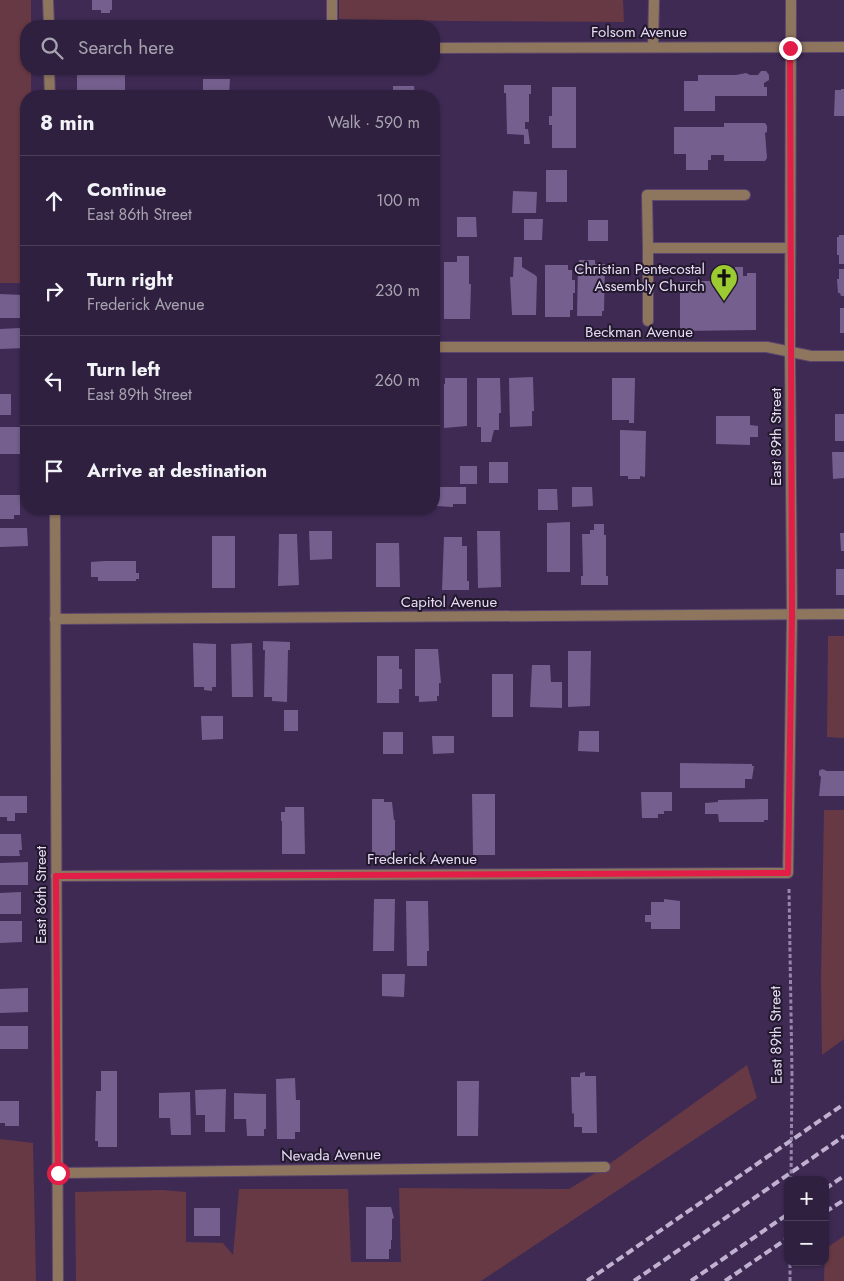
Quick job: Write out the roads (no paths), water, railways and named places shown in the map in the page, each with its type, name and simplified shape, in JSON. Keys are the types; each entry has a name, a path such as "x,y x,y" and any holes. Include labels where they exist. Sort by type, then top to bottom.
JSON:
{"street":[{"path":"48,0 49,20"},
{"path":"332,0 332,20"},
{"path":"653,48 654,0"},
{"name":"East 89th Street","path":"788,873 792,614 790,351 791,0"},
{"name":"Folsom Avenue","path":"440,48 844,47"},
{"path":"49,75 50,90"},
{"path":"648,321 647,195 745,195"},
{"path":"648,248 790,248"},
{"name":"Beckman Avenue","path":"440,347 767,347 811,356 844,356"},
{"name":"East 86th Street","path":"55,515 58,1281"},
{"name":"Capitol Avenue","path":"55,619 844,614"},
{"name":"Frederick Avenue","path":"56,876 788,873"},
{"name":"Nevada Avenue","path":"58,1173 605,1167"}],"railway":[{"path":"587,1281 844,1104"},
{"path":"634,1281 844,1136"},
{"path":"829,1186 844,1176"},
{"path":"829,1209 844,1200"},
{"path":"691,1281 784,1217"},
{"path":"725,1281 784,1241"}],"place":[{"name":"Christian Pentecostal Assembly Church","path":"724,302"}]}
